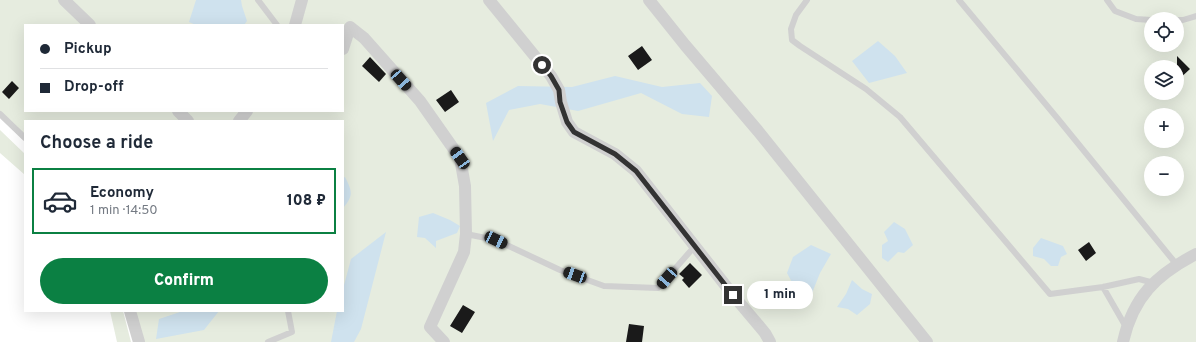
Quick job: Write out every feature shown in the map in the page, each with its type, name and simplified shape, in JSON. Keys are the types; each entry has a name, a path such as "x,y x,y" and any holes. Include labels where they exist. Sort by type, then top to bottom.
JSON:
{"street":[{"path":"64,0 89,24"},
{"path":"295,24 302,0"},
{"path":"489,0 551,76 559,90 560,102 567,122 574,132 615,154 636,171 733,295 765,333 770,342"},
{"path":"649,0 758,131 927,342"},
{"path":"344,46 350,27 364,38 420,101 460,158 465,186 466,234 464,252 430,327 444,342"},
{"path":"179,112 187,120"},
{"path":"240,120 246,112"},
{"path":"1123,342 1126,327 1143,294 1176,264 1196,254"},
{"path":"130,312 139,342"}],"lane":[{"path":"258,0 276,24"},
{"path":"807,0 796,15 790,29 792,40 866,89 900,117 1050,294 1103,287 1139,279 1154,283"},
{"path":"959,0 1176,264"},
{"path":"1107,0 1115,11 1136,19 1144,20"},
{"path":"1184,20 1196,16"},
{"path":"0,114 24,137"},
{"path":"466,234 496,240 560,270 604,286 658,288 694,246"},
{"path":"1103,287 1126,327"},
{"path":"268,342 292,332 288,312"}],"shaded area":[{"path":"0,0 1196,0 1196,342 139,342 130,312 344,312 344,120 24,120 24,137 0,114"},
{"path":"0,130 24,153 24,174 0,153"},
{"path":"110,312 123,312 131,342 117,342"}],"water":[{"path":"196,0 241,0 247,21 245,24 194,24 189,22"},
{"path":"878,41 895,56 907,73 869,83 852,61"},
{"path":"615,76 662,87 700,83 712,96 709,117 682,114 641,93 578,111 540,104 509,110 493,141 486,103 518,86 572,87"},
{"path":"344,178 351,193 349,200 344,207"},
{"path":"433,213 460,226 457,233 436,241 436,248 425,238 417,237 419,217"},
{"path":"894,222 905,229 913,245 904,253 898,252 888,262 882,258 882,245 888,241 884,232"},
{"path":"386,232 361,329 354,342 331,342 337,312 344,312 344,285 351,259"},
{"path":"1041,238 1063,246 1067,254 1061,257 1058,266 1051,266 1044,259 1033,256 1033,248"},
{"path":"811,245 831,254 820,273 812,293 796,290 787,273 793,257"},
{"path":"852,280 862,289 872,294 870,304 857,315 848,309 837,307 846,294"},
{"path":"180,312 218,312 204,330 156,339 159,319"}],"building":[{"path":"642,46 652,60 638,70 628,56"},
{"path":"370,57 386,74 379,82 362,66"},
{"path":"1184,63 1190,69 1184,75"},
{"path":"12,81 19,88 9,99 2,92"},
{"path":"451,90 459,102 445,112 436,100"},
{"path":"1089,242 1096,253 1086,261 1078,250"},
{"path":"690,263 702,275 689,288 682,280 684,278 679,274"},
{"path":"463,305 475,312 462,333 450,326"},
{"path":"629,324 644,326 642,342 626,342"}],"route":[{"path":"542,65 551,76 559,90 560,102 567,122 574,132 615,154 636,171 733,295"}]}
